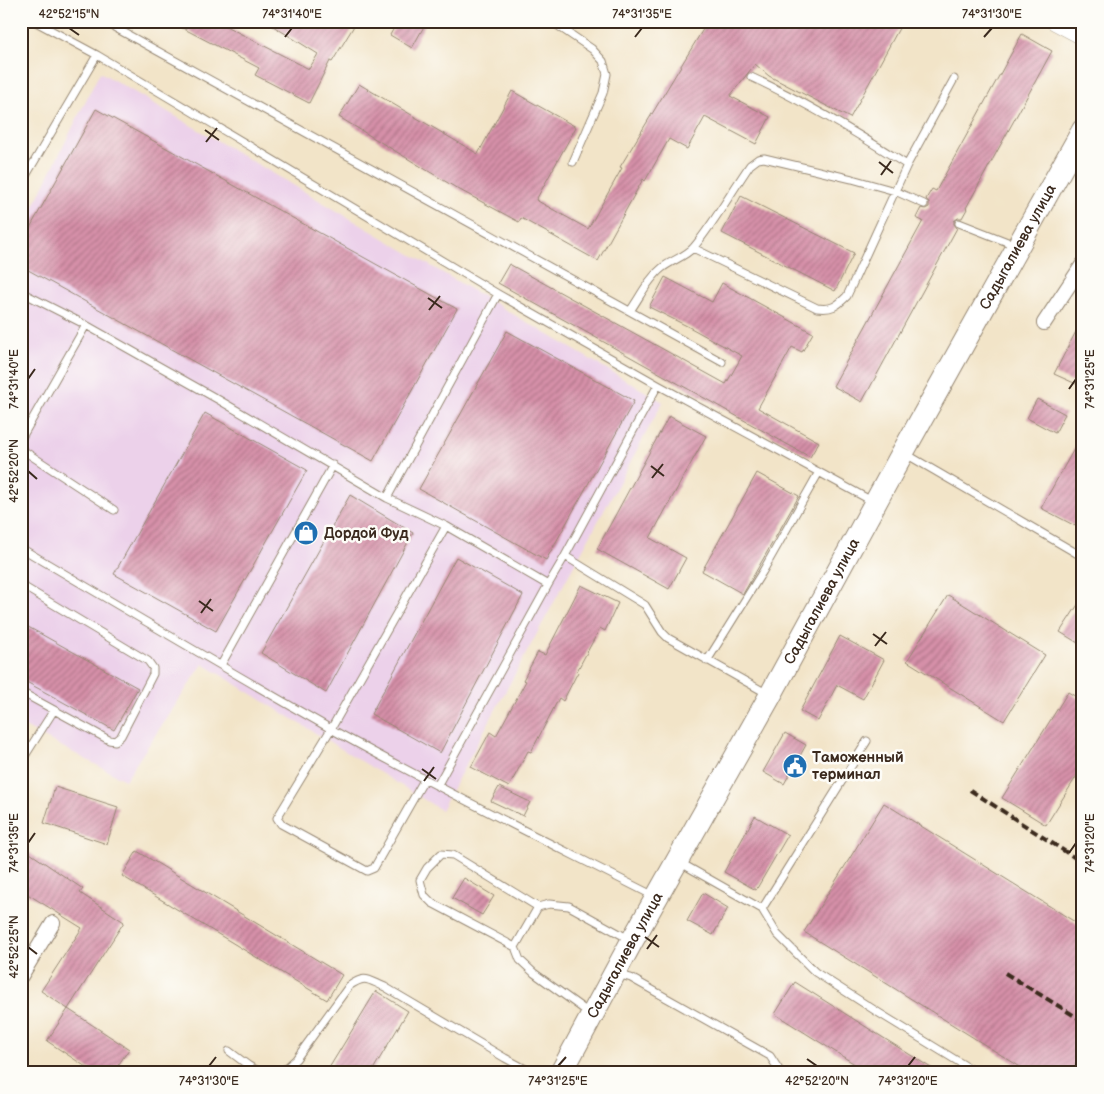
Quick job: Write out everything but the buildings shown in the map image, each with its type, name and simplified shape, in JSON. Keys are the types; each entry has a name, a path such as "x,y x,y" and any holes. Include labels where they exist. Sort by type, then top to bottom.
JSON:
{"main road":[{"name":"Садыгалиева улица","path":"561,1073 614,973 770,696 903,452 1083,130"}],"street":[{"path":"1055,21 1083,36"},
{"path":"1044,323 1083,264"},
{"path":"21,976 53,923"}],"lane":[{"path":"34,21 97,55 498,294 658,385 876,503"},
{"path":"102,21 722,362"},
{"path":"551,21 592,48 603,61 607,74 603,93 573,162"},
{"path":"21,184 97,55"},
{"path":"751,78 786,94 842,125 907,165"},
{"path":"693,248 817,308 826,309 838,305 847,296 907,165 954,79"},
{"path":"630,311 653,276 663,267 687,254 693,248 750,165 761,158 895,191 924,204"},
{"path":"959,223 1019,247"},
{"path":"21,292 86,325 388,498 446,526 548,585"},
{"path":"388,498 498,294"},
{"path":"21,439 86,325"},
{"path":"437,786 658,385"},
{"path":"21,449 114,510"},
{"path":"903,452 1083,557"},
{"path":"221,665 333,465"},
{"path":"707,661 764,571 819,472"},
{"path":"424,780 374,868 367,870 281,824 277,818 332,729 446,526"},
{"path":"21,548 332,729 424,780 657,897"},
{"path":"565,556 645,605 668,638 770,696"},
{"path":"21,585 148,661 153,668 153,674 121,736 114,740 109,740 21,692"},
{"path":"21,762 54,710"},
{"path":"762,909 867,741"},
{"path":"538,907 453,855 441,854 426,868 420,880 424,895 432,903 515,948 520,960 534,974 592,1015"},
{"path":"676,861 762,909 777,934 815,972 977,1073"},
{"path":"515,948 538,907 549,904 569,906 632,941"},
{"path":"614,973 631,978 770,1056 781,1073"},
{"path":"277,1073 284,1070 296,1059 349,986 359,979 366,979 533,1073"},
{"path":"229,1051 262,1073"}],"shaded area":[{"name":"Дордой Фуд","path":"100,72 663,402 441,810 203,664 125,780 21,725 21,232"}],"railway":[{"path":"970,790 1083,863"},
{"path":"1005,973 1083,1021"}],"place":[{"name":"Дордой Фуд","path":"306,533"},
{"name":"Таможенный терминал","path":"795,766"}]}
